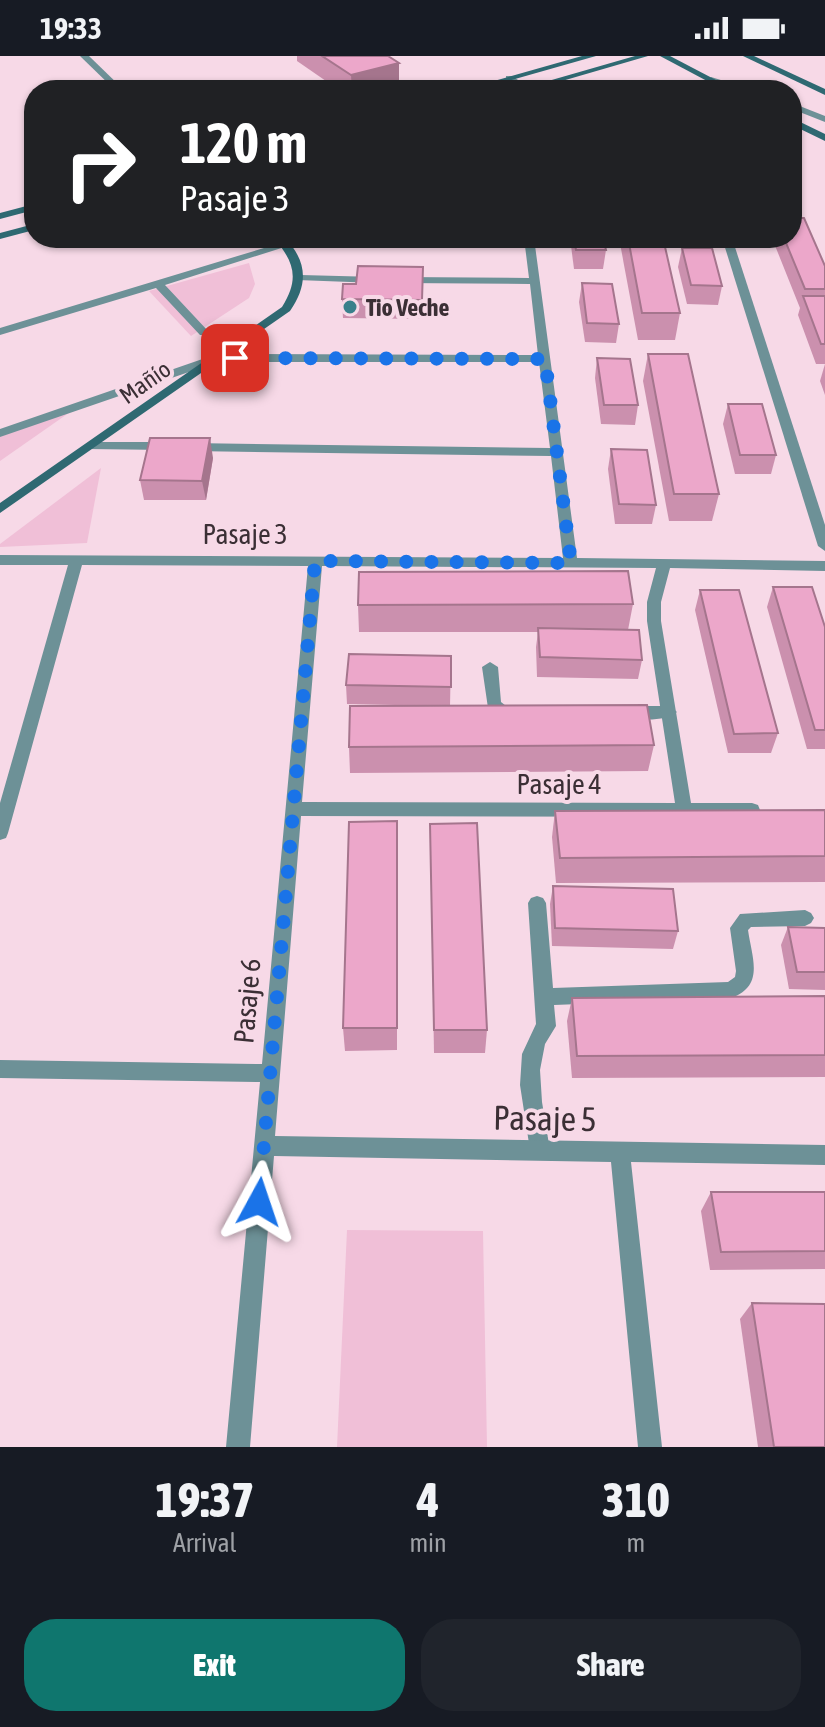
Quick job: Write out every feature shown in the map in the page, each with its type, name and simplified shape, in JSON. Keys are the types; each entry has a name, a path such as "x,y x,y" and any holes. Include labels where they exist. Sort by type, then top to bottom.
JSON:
{"main road":[{"path":"502,80 592,56"},
{"path":"558,80 644,56"},
{"path":"664,56 711,80"},
{"path":"747,56 799,80"},
{"path":"802,81 825,92"},
{"path":"802,126 825,138"},
{"path":"0,216 24,210"},
{"path":"0,236 24,230"},
{"path":"288,248 300,266 301,278"},
{"name":"Mañío","path":"0,509 286,309 299,288 301,278"}],"street":[{"path":"84,56 109,80"},
{"path":"802,110 825,119"},
{"path":"0,332 158,284 263,248"},
{"path":"530,248 571,563"},
{"path":"730,248 825,546"},
{"path":"301,278 535,281"},
{"path":"158,284 204,333"},
{"path":"0,433 217,358 545,359"},
{"path":"91,446 557,452"},
{"name":"Pasaje 3","path":"0,560 825,566"},
{"path":"0,833 76,560"},
{"name":"Pasaje 6","path":"238,1447 315,561"},
{"path":"664,563 654,602 654,621 684,810"},
{"path":"490,667 493,704 503,712 533,712"},
{"path":"608,712 669,712"},
{"name":"Pasaje 4","path":"293,809 762,810"},
{"path":"537,903 546,1026 535,1040 528,1064 540,1150"},
{"path":"546,997 731,990 743,982 745,971 739,928 746,919 805,918"},
{"path":"0,1069 271,1073"},
{"name":"Pasaje 5","path":"265,1146 825,1155"},
{"path":"620,1151 650,1447"}],"shaded area":[{"path":"249,263 255,284 249,298 191,336 149,291"},
{"path":"73,410 0,461 0,435"},
{"path":"101,468 87,543 0,547 0,544"},
{"path":"347,1230 483,1231 487,1447 337,1447"}],"building":[{"path":"322,56 388,56 399,63 351,75"},
{"path":"802,218 825,266 825,289 805,289 788,248 802,248"},
{"path":"576,248 606,250 576,250"},
{"path":"630,248 665,248 680,313 642,313"},
{"path":"682,248 712,248 722,286 691,285"},
{"path":"358,266 423,267 422,300 342,299 343,284 356,284"},
{"path":"582,283 612,284 619,324 587,323"},
{"path":"803,296 825,296 825,344 821,344"},
{"path":"648,354 688,354 719,494 674,494"},
{"path":"597,358 630,359 638,405 604,405"},
{"path":"728,404 762,404 776,455 740,455"},
{"path":"150,438 210,438 202,481 140,480"},
{"path":"611,449 647,450 656,505 619,504"},
{"path":"628,571 633,604 358,605 359,572"},
{"path":"773,587 812,587 825,627 825,730 815,730"},
{"path":"700,590 739,590 778,733 734,734"},
{"path":"538,628 639,630 642,660 540,657"},
{"path":"349,654 451,656 451,687 346,685"},
{"path":"647,705 654,745 349,747 350,706"},
{"path":"825,810 825,856 560,858 555,811"},
{"path":"397,821 397,1028 343,1028 349,822"},
{"path":"477,823 487,1030 434,1030 430,824"},
{"path":"553,886 673,889 678,931 555,928"},
{"path":"788,927 825,928 825,972 797,972"},
{"path":"825,996 825,1055 577,1056 572,998"},
{"path":"711,1192 825,1192 825,1251 721,1252"},
{"path":"752,1303 825,1304 825,1447 774,1447"}],"place":[{"name":"Tio Veche","path":"350,307"}],"route":[{"path":"235,358 545,359 571,563 315,561 259,1202"}]}
